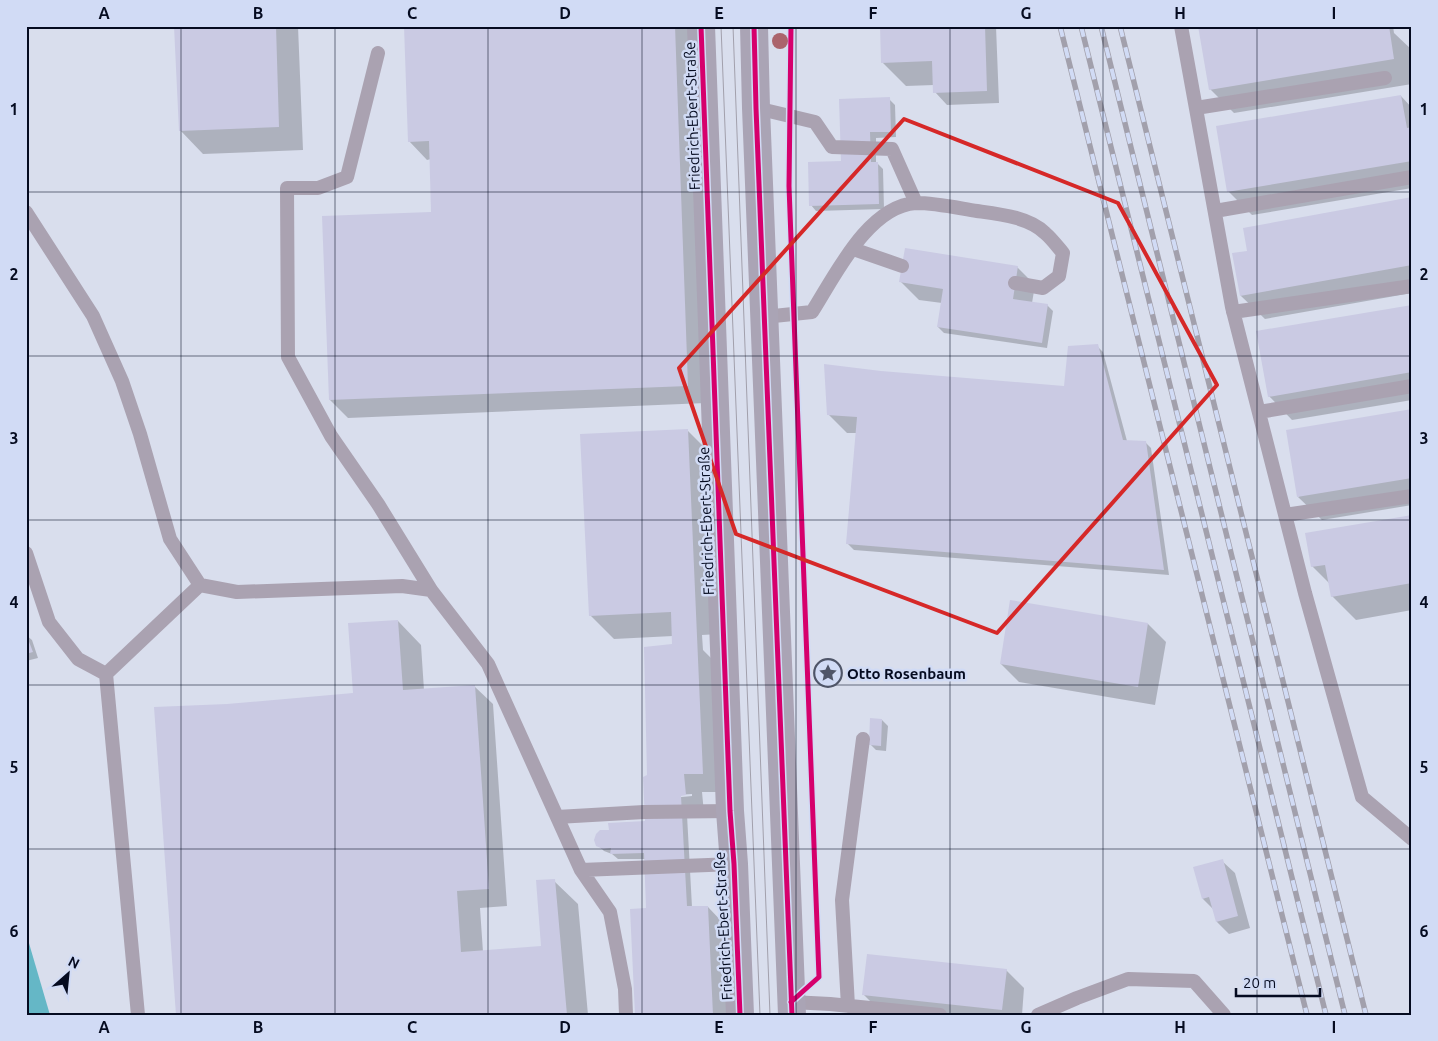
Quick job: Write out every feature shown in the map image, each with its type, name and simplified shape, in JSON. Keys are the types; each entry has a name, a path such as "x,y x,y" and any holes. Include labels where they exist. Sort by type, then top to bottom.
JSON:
{"main road":[{"name":"Friedrich-Ebert-Straße","path":"701,26 730,811 740,1015"},
{"path":"754,26 791,1008"}],"lane":[{"path":"1181,26 1233,312 1305,593 1362,797 1412,839"},
{"path":"378,53 347,177 318,188 287,188 288,357 331,436 378,504 431,590 488,664 581,870 610,912 625,990 626,1015"},
{"path":"1196,108 1384,78"},
{"path":"756,108 815,122 832,147 892,149 916,204"},
{"path":"1214,210 1412,178"},
{"path":"764,317 812,312 871,225 893,208 916,204 1016,216 1044,231 1063,253 1059,276 1043,288 1015,282"},
{"path":"26,212 92,316 122,382 140,434 170,539 200,585 238,592 402,586 431,590"},
{"path":"853,249 902,266"},
{"path":"1233,312 1412,286"},
{"path":"1259,412 1412,386"},
{"path":"1285,515 1412,496"},
{"path":"26,553 49,622 78,658 106,674"},
{"path":"106,674 200,585"},
{"path":"106,674 138,1015"},
{"path":"848,1006 842,900 863,738"},
{"path":"558,817 644,812 730,811"},
{"path":"581,870 734,864"},
{"path":"1038,1015 1128,979 1194,981 1224,1015"},
{"path":"791,1008 848,1006 940,1015"}],"highlighted area":[{"path":"904,119 1118,203 1217,385 997,633 736,534 679,368"}],"water":[{"path":"26,933 50,1015 26,1015"}],"building":[{"path":"174,26 276,26 279,127 179,131"},
{"path":"404,26 675,26 688,386 329,400 322,216 431,212 429,141 408,142"},
{"path":"880,26 985,26 987,91 933,93 932,61 881,63"},
{"path":"1198,26 1389,26 1394,59 1209,90"},
{"path":"1401,95 1407,128 1412,127 1412,161 1227,192 1216,126"},
{"path":"890,97 891,132 870,132 871,162 878,162 879,204 809,206 808,162 841,161 839,99"},
{"path":"1412,197 1412,265 1240,296 1232,253 1247,251 1243,228"},
{"path":"905,248 1018,266 1013,299 1048,304 1042,343 937,327 943,289 899,282"},
{"path":"1412,305 1412,372 1268,397 1256,331"},
{"path":"1098,344 1123,440 1146,441 1164,570 846,544 857,417 827,415 824,364 881,371 1064,386 1068,346"},
{"path":"1412,409 1412,478 1297,497 1286,430"},
{"path":"688,429 703,774 684,774 686,795 681,796 687,906 708,906 713,1015 635,1015 630,909 646,908 644,853 610,854 611,848 603,849 596,846 594,840 600,830 609,830 608,823 645,821 643,777 647,775 644,647 672,644 671,612 589,616 580,434"},
{"path":"1412,515 1412,583 1331,597 1325,565 1311,567 1305,533"},
{"path":"1010,600 1148,623 1138,687 1000,664"},
{"path":"398,620 403,690 475,685 489,889 457,891 461,952 541,946 536,880 555,879 567,1015 176,1015 154,707 227,704 353,693 348,623"},
{"path":"26,634 33,652 26,654"},
{"path":"870,718 882,719 881,746 869,745"},
{"path":"1223,859 1238,916 1216,922 1209,897 1202,899 1193,867"},
{"path":"867,954 1007,969 1002,1010 862,995"}],"tram line":[{"path":"721,26 760,1015"},
{"path":"733,26 770,1015"}],"railway":[{"path":"1060,26 1307,1015"},
{"path":"1081,26 1326,1015"},
{"path":"1101,26 1345,1015"},
{"path":"1120,26 1366,1015"}],"cycle path":[{"path":"701,26 730,811 740,1015"},
{"path":"754,26 792,1015"},
{"path":"791,26 789,186 819,977 791,1002"}],"place":[{"name":"Otto Rosenbaum","path":"828,673"}]}
